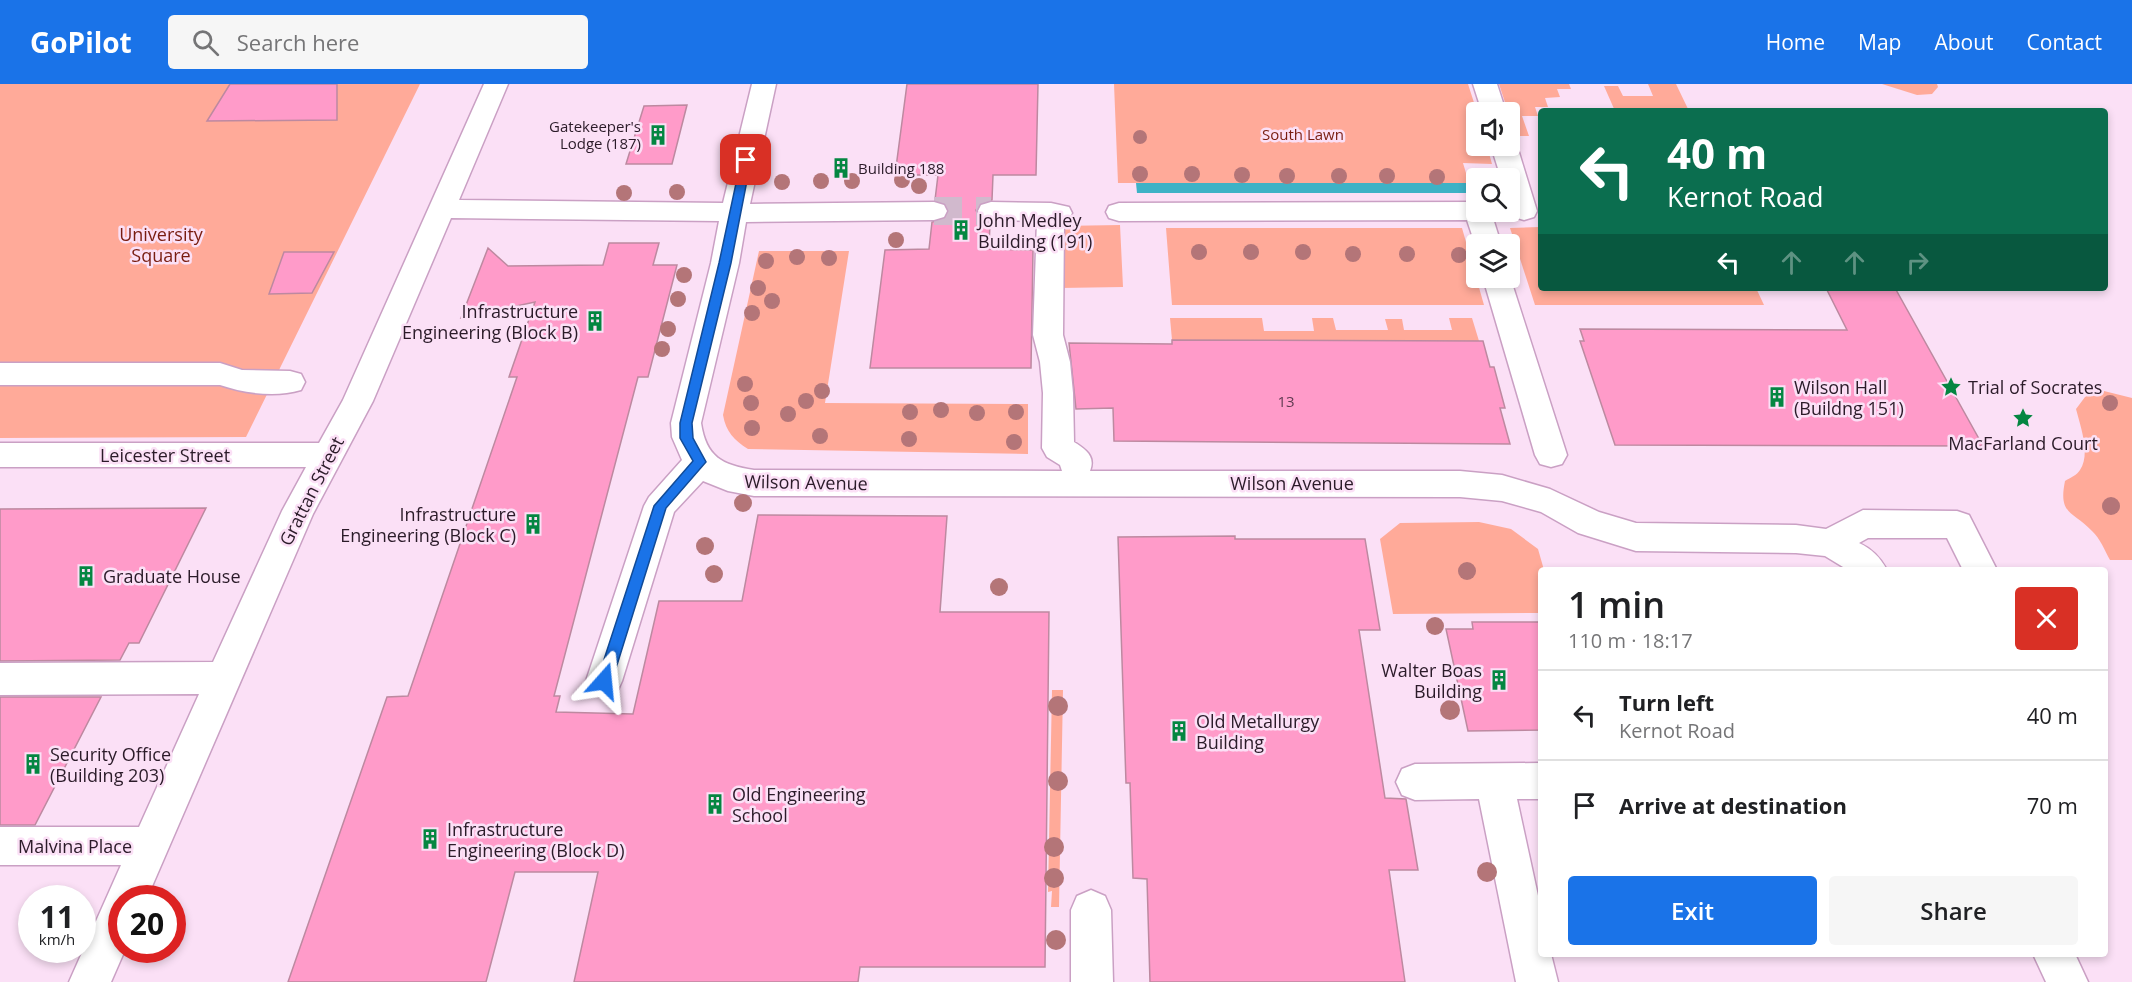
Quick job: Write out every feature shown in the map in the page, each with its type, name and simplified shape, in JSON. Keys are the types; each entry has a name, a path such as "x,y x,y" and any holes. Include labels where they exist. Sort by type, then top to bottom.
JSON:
{"street":[{"name":"Grattan Street","path":"133,885 298,511 358,401 496,84"},
{"path":"604,681 660,506 700,462 687,438 686,423 725,263 764,84"},
{"path":"1485,84 1491,102"},
{"path":"1507,156 1525,211"},
{"path":"442,209 609,209 735,213 933,211"},
{"path":"1119,212 1466,211"},
{"path":"991,212 1055,212 1048,335 1055,362 1058,393 1058,448 1076,459 1076,467"},
{"path":"1502,294 1545,459 1550,502"},
{"path":"0,374 220,374 242,381 290,382"},
{"name":"Leicester Street","path":"0,455 329,455"},
{"name":"Wilson Avenue","path":"700,462 715,473 735,481 754,483 1460,484 1502,488 1550,502 1590,523 1636,537 1796,539 1830,543 1858,558 1867,567"},
{"path":"1830,543 1863,524 1957,525 1978,567"},
{"path":"0,679 225,678"},
{"path":"1415,782 1538,782"},
{"path":"1494,782 1537,982"},
{"name":"Malvina Place","path":"0,846 150,846"},
{"path":"1091,910 1092,982"},
{"path":"90,982 108,942"},
{"path":"2055,957 2067,982"}],"green space":[{"name":"University Square","path":"0,84 420,84 246,437 0,438"},
{"name":"South Lawn","path":"1114,84 1468,84 1474,102 1466,102 1466,156 1490,156 1492,164 1463,163 1466,183 1118,183"},
{"path":"1499,84 1569,84 1571,89 1557,89 1560,97 1545,98 1548,107 1535,107 1538,116 1522,116 1529,136 1520,136 1520,102 1505,102"},
{"path":"1648,84 1676,84 1688,108 1614,108 1604,86 1618,86 1623,96 1653,96"},
{"path":"1882,84 1937,84 1938,87 1932,94 1917,95"},
{"path":"1120,225 1123,287 1060,288 1060,226"},
{"path":"1538,227 1538,291 1757,291 1764,305 1535,305 1520,259 1520,234 1512,234 1510,228"},
{"path":"1166,228 1462,228 1466,242 1466,288 1479,288 1484,305 1172,305"},
{"path":"759,251 849,251 825,403 1028,404 1028,454 748,449 743,446 729,431 723,415"},
{"path":"1170,318 1262,318 1264,331 1314,331 1312,318 1333,318 1336,330 1388,330 1385,319 1402,319 1404,330 1452,330 1449,318 1472,318 1479,341 1172,340"},
{"path":"2100,390 2132,398 2132,560 2110,560 2097,537 2065,506 2063,492 2065,481 2079,472 2085,456 2084,440 2076,409 2085,397"},
{"path":"1479,522 1511,529 1538,549 1543,567 1538,567 1538,613 1393,614 1380,539 1400,523"},
{"path":"1052,690 1063,690 1059,907 1051,907 1052,891 1048,892"}],"water":[{"path":"1136,183 1466,183 1466,193 1137,193"}],"building":[{"path":"230,84 337,84 337,120 207,121"},
{"name":"John Medley Building (191)","path":"907,84 1038,84 1036,175 993,175 992,200 980,203 976,210 979,218 990,222 989,249 1033,250 1031,368 870,368 885,250 929,249 932,222 945,219 949,212 946,204 935,200 938,175 895,175"},
{"name":"Gatekeeper's Lodge (187)","path":"687,105 672,164 626,164 644,106"},
{"path":"609,243 659,243 653,265 677,265 648,377 638,377 554,696 560,696 556,712 633,714 659,601 742,601 758,515 947,516 940,612 1049,612 1045,967 860,967 858,982 574,982 598,872 515,872 486,982 288,982 387,697 408,696 517,377 509,377 535,302 461,318 488,248 508,266 603,265"},
{"path":"284,252 334,252 312,293 269,294"},
{"name":"Wilson Hall (Buildng 151)","path":"1828,291 1897,291 1983,446 1615,445 1580,341 1584,341 1580,329 1847,330"},
{"path":"1172,340 1483,341 1490,367 1494,367 1505,408 1500,408 1510,444 1114,441 1113,408 1076,409 1069,343 1172,344"},
{"name":"Graduate House","path":"206,508 139,643 129,643 120,660 0,661 0,509"},
{"name":"Old Metallurgy Building","path":"1235,536 1235,539 1365,539 1380,630 1359,630 1385,798 1406,799 1418,870 1389,870 1405,982 1150,982 1147,879 1133,878 1130,783 1126,783 1118,537"},
{"name":"Walter Boas Building","path":"1472,622 1538,622 1538,730 1468,731 1446,629 1473,629"},
{"name":"Security Office (Building 203)","path":"0,697 101,697 35,825 0,825"}],"tunnel":[{"path":"934,211 991,211"}],"place":[{"name":"Gatekeeper's Lodge (187)","path":"658,135"},
{"name":"Building 188","path":"841,168"},
{"name":"John Medley Building (191)","path":"961,230"},
{"name":"Infrastructure Engineering (Block B)","path":"595,321"},
{"name":"Trial of Socrates","path":"1951,387"},
{"name":"Wilson Hall (Buildng 151)","path":"1777,397"},
{"name":"MacFarland Court","path":"2023,418"},
{"name":"Infrastructure Engineering (Block C)","path":"533,524"},
{"name":"Graduate House","path":"86,576"},
{"name":"Walter Boas Building","path":"1499,680"},
{"name":"Old Metallurgy Building","path":"1179,731"},
{"name":"Security Office (Building 203)","path":"33,764"},
{"name":"Old Engineering School","path":"715,804"},
{"name":"Infrastructure Engineering (Block D)","path":"430,839"}],"route":[{"path":"604,681 660,506 700,462 687,438 686,423 725,263 746,160"}]}
